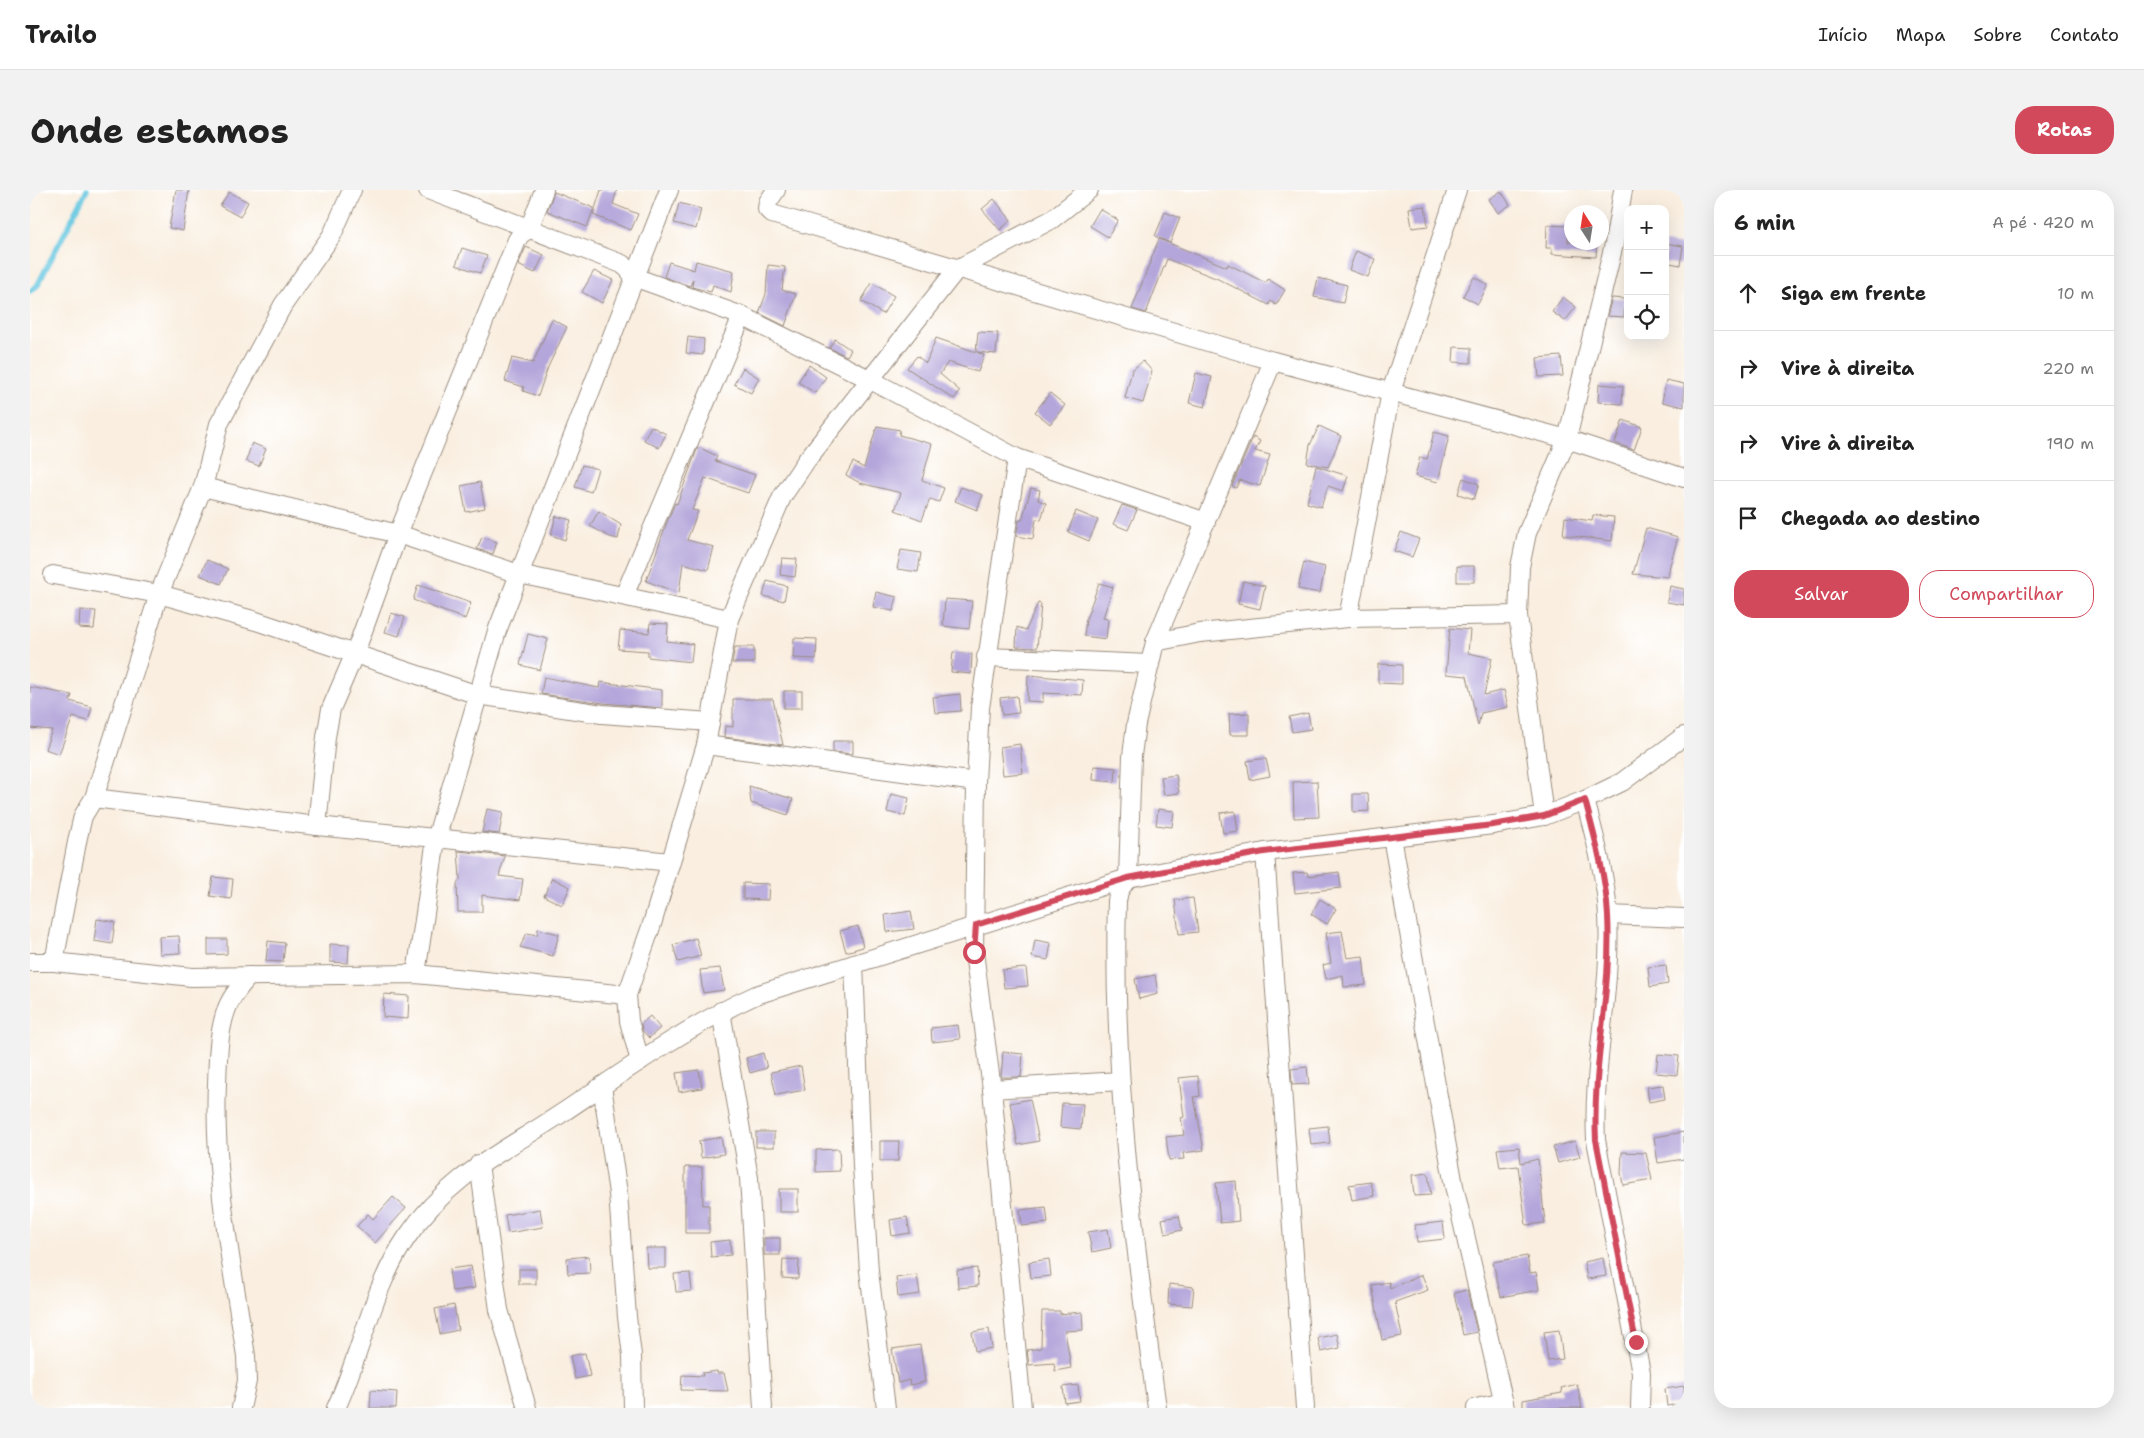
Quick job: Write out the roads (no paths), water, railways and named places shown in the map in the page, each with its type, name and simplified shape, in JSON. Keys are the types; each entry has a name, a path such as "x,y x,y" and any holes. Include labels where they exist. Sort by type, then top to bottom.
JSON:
{"street":[{"path":"54,962 78,837 84,816 94,798 160,594 203,487 219,424 283,305 332,235 352,190"},
{"path":"428,190 622,264 634,278 742,316 869,379 1017,458 1206,522"},
{"path":"318,826 326,737 331,709 355,653 398,534 517,240 529,228 544,190"},
{"path":"416,974 436,839 497,632 670,190"},
{"path":"776,190 768,202 767,209 772,214 1273,361 1567,439 1684,478"},
{"path":"640,1061 629,1021 627,995 652,924 706,745 729,619 782,497 806,461 957,268 1052,220 1089,190"},
{"path":"1348,618 1391,392 1457,190"},
{"path":"1544,816 1518,615 1520,567 1527,533 1567,439 1614,244 1623,190"},
{"path":"624,596 742,316"},
{"path":"1157,1408 1133,1228 1120,1081 1115,970 1119,891 1128,878 1132,756 1136,724 1155,642 1273,361"},
{"path":"1017,458 986,657 980,708 976,782 976,925 974,952 992,1089 1022,1408"},
{"path":"203,487 398,534 519,574 729,619"},
{"path":"53,575 160,594 256,621 478,695 602,714 710,722"},
{"path":"1155,642 1200,633 1348,618 1518,615"},
{"path":"986,657 1150,664"},
{"path":"336,1408 387,1271 401,1246 426,1212 450,1187 480,1164 541,1127 640,1061 720,1011 756,995 1128,878 1264,852 1493,825 1544,816 1585,800 1622,782 1684,736"},
{"path":"706,745 976,782"},
{"path":"94,798 318,826 671,862"},
{"path":"1585,800 1602,867 1608,915 1607,985 1595,1116 1596,1140 1641,1373 1640,1408"},
{"path":"1392,837 1454,1186 1505,1405 1476,1408"},
{"path":"1264,852 1305,1408"},
{"path":"1608,915 1684,918"},
{"path":"30,962 54,962 192,977 416,974 627,995"},
{"path":"854,964 862,1166 869,1271 886,1408"},
{"path":"241,1408 247,1381 246,1356 220,1190 216,1102 218,1046 226,1010 239,987 249,976"},
{"path":"720,1011 749,1178 763,1408"},
{"path":"992,1089 1120,1081"},
{"path":"602,1086 618,1193 626,1317 632,1355 633,1408"},
{"path":"480,1164 499,1310 528,1408"}],"waterway":[{"path":"30,291 37,286 87,190"}]}
